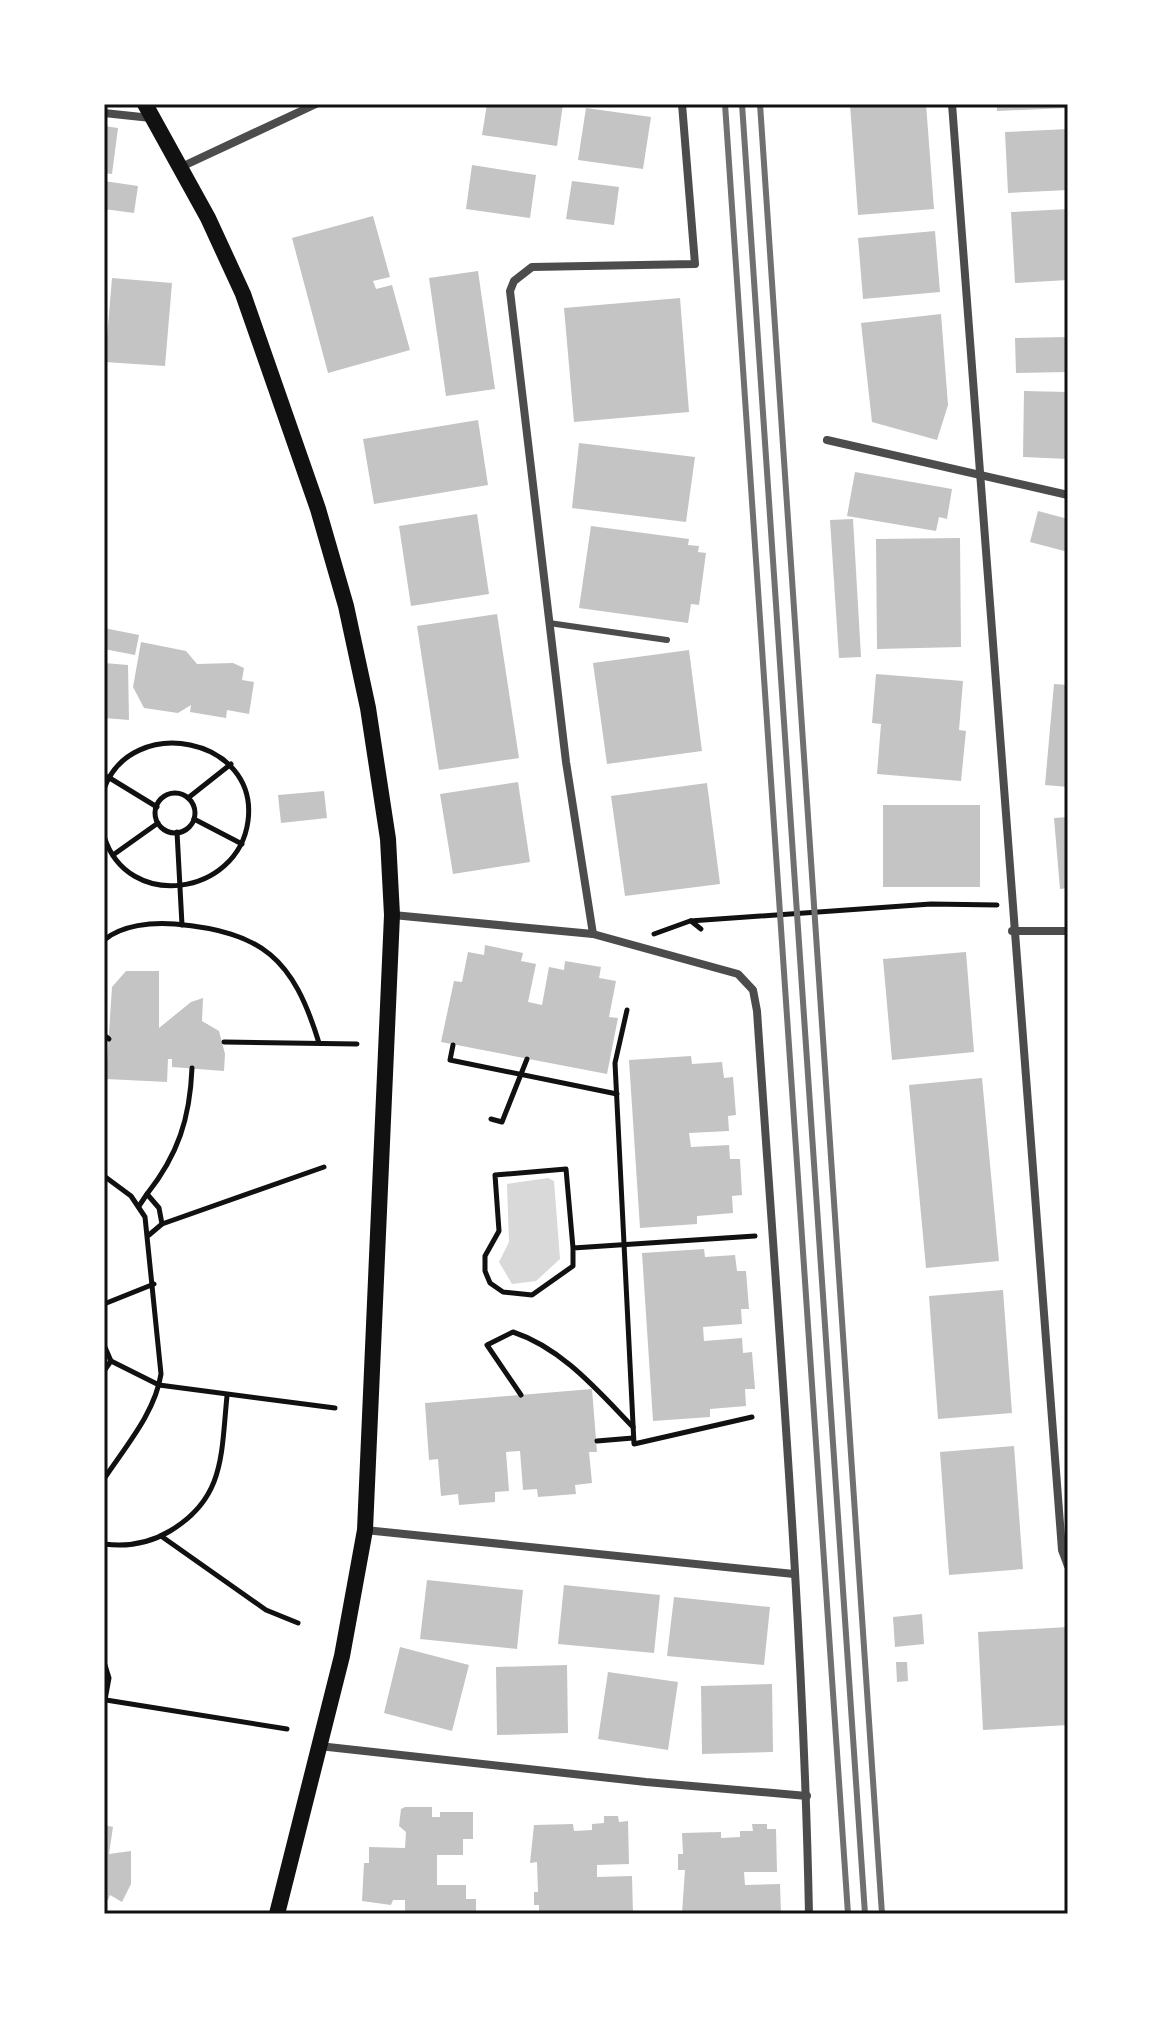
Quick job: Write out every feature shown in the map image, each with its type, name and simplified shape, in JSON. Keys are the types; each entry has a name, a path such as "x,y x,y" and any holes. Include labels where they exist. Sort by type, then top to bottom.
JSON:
{"main road":[{"path":"148,111 208,218 243,294 289,420 346,606 388,839 392,915 365,1530 342,1656 277,1914"}],"street":[{"path":"179,168 316,104"},
{"path":"593,934 566,762 549,623 512,315 514,281 532,267 695,264 682,104"},
{"path":"952,104 982,476 1012,931 1062,1550 1068,1566"},
{"path":"104,113 148,111"},
{"path":"827,440 1068,495"},
{"path":"392,915 593,934 738,974 753,990 757,1011 794,1574 807,1796 809,1914"},
{"path":"1012,931 1068,931"},
{"path":"365,1530 794,1574"},
{"path":"319,1746 646,1782 807,1796"}],"lane":[{"path":"549,623 667,640"}],"path":[{"path":"104,789 108,777 133,752 163,743 201,747 231,764 246,794 248,820 242,844 228,864 209,879 180,887 163,887 140,880 113,855 104,836"},
{"path":"188,798 231,764"},
{"path":"108,777 157,807"},
{"path":"179,793 188,798 193,806 194,819 186,829 168,831 158,823 157,807 166,795 179,793"},
{"path":"194,819 242,844"},
{"path":"113,855 158,823"},
{"path":"177,832 182,925"},
{"path":"701,929 690,921 931,904 980,906"},
{"path":"104,940 124,929 182,925 235,933 275,959 303,996 319,1043"},
{"path":"627,1010 615,1063 634,1444 752,1417"},
{"path":"224,1042 357,1044"},
{"path":"453,1045 450,1060 617,1094"},
{"path":"491,1119 502,1122 527,1059"},
{"path":"139,1206 170,1161 187,1124 192,1068"},
{"path":"149,1236 162,1224 324,1167"},
{"path":"566,1169 573,1248 573,1266 532,1295 503,1292 490,1283 485,1271 485,1256 499,1231 495,1175 566,1169"},
{"path":"104,1176 139,1206 149,1236 159,1385 133,1437 104,1479"},
{"path":"147,1194 159,1208 162,1224"},
{"path":"573,1248 755,1236"},
{"path":"104,1304 154,1284"},
{"path":"521,1395 487,1345 513,1332 537,1340 568,1364 633,1427"},
{"path":"104,1345 111,1361 159,1385 335,1408"},
{"path":"104,1371 111,1361"},
{"path":"104,1544 134,1544 161,1536 194,1514 212,1491 222,1450 227,1396"},
{"path":"597,1441 633,1438"},
{"path":"161,1536 266,1610 298,1623"},
{"path":"104,1662 109,1678 105,1702 287,1729"}],"shaded area":[{"path":"548,1178 554,1181 560,1259 536,1281 512,1284 499,1262 509,1242 507,1184"}],"building":[{"path":"487,104 563,104 557,146 482,135"},
{"path":"850,104 926,104 934,209 858,215"},
{"path":"997,104 1068,104 1068,108 997,111"},
{"path":"586,108 651,117 643,169 578,160"},
{"path":"104,126 118,128 112,174 104,173"},
{"path":"1068,129 1068,190 1008,193 1005,132"},
{"path":"472,165 536,175 530,218 466,209"},
{"path":"104,181 138,186 134,213 104,209"},
{"path":"572,181 619,187 614,225 566,219"},
{"path":"1068,209 1068,280 1015,283 1011,212"},
{"path":"373,216 390,277 373,281 376,289 392,285 410,350 328,373 292,238"},
{"path":"935,231 940,292 863,299 858,238"},
{"path":"478,271 495,389 446,396 429,278"},
{"path":"112,278 172,283 165,366 105,362"},
{"path":"680,298 689,412 574,422 564,308"},
{"path":"941,314 948,405 937,440 872,422 861,323"},
{"path":"1068,337 1068,372 1016,373 1015,338"},
{"path":"1024,391 1068,392 1068,459 1023,457"},
{"path":"478,420 488,485 374,504 363,439"},
{"path":"579,443 695,457 686,522 572,508"},
{"path":"855,472 952,489 947,519 939,517 936,531 847,516"},
{"path":"1038,511 1068,519 1068,552 1030,542"},
{"path":"477,514 489,594 411,606 399,526"},
{"path":"853,519 861,657 839,658 830,520"},
{"path":"591,526 689,539 688,545 699,546 698,552 706,553 699,605 691,604 688,623 579,608"},
{"path":"960,538 961,647 877,649 876,539"},
{"path":"497,614 519,758 439,770 417,626"},
{"path":"104,628 139,635 135,655 104,649"},
{"path":"141,642 186,651 197,664 233,663 244,668 242,680 254,682 249,714 227,710 226,718 190,712 191,705 178,713 144,708 133,687"},
{"path":"689,650 702,751 607,764 593,663"},
{"path":"104,663 128,665 129,720 104,718"},
{"path":"876,674 963,681 959,730 966,731 961,781 877,774 881,724 872,723"},
{"path":"1054,684 1068,685 1068,787 1045,785"},
{"path":"518,782 530,862 453,874 440,794"},
{"path":"707,783 720,884 625,896 611,796"},
{"path":"324,791 327,818 281,823 278,795"},
{"path":"883,805 980,805 980,887 883,887"},
{"path":"1068,817 1068,888 1060,889 1054,818"},
{"path":"485,945 523,953 521,961 536,964 528,1002 542,1005 549,967 564,970 565,961 601,967 599,978 616,981 609,1017 618,1018 607,1074 441,1042 454,981 462,982 468,952 484,955"},
{"path":"966,952 974,1052 892,1060 883,959"},
{"path":"126,971 159,971 159,1028 191,1002 203,998 202,1021 219,1031 225,1054 224,1071 172,1067 172,1059 168,1059 167,1082 106,1079 112,987"},
{"path":"691,1056 692,1064 722,1062 724,1078 733,1077 736,1115 728,1116 729,1131 689,1133 691,1147 729,1145 730,1159 740,1159 742,1195 732,1196 733,1213 697,1216 697,1224 640,1228 629,1060"},
{"path":"982,1078 999,1261 926,1268 909,1085"},
{"path":"704,1249 705,1257 735,1255 737,1271 746,1271 749,1309 741,1309 742,1324 703,1327 704,1341 742,1338 743,1353 752,1352 755,1389 745,1389 746,1406 710,1409 710,1417 653,1421 642,1253"},
{"path":"1003,1290 1012,1413 938,1419 929,1296"},
{"path":"592,1389 597,1452 589,1452 592,1483 575,1485 576,1494 538,1497 537,1489 523,1490 520,1451 506,1452 509,1491 495,1492 495,1502 459,1505 458,1494 441,1496 438,1459 429,1460 425,1403"},
{"path":"1014,1446 1023,1569 949,1575 940,1452"},
{"path":"427,1580 523,1590 517,1649 420,1639"},
{"path":"564,1585 660,1595 654,1653 558,1644"},
{"path":"674,1597 770,1607 764,1665 667,1656"},
{"path":"922,1614 924,1644 895,1647 893,1617"},
{"path":"1068,1627 1068,1725 983,1730 978,1632"},
{"path":"400,1647 469,1665 452,1731 384,1713"},
{"path":"896,1662 907,1662 908,1681 897,1682"},
{"path":"567,1665 568,1733 497,1735 496,1667"},
{"path":"608,1672 678,1682 668,1750 598,1739"},
{"path":"772,1684 773,1752 702,1754 701,1686"},
{"path":"432,1807 432,1817 440,1817 440,1812 473,1812 473,1839 463,1839 463,1855 437,1855 437,1885 466,1885 466,1899 476,1899 476,1914 405,1914 405,1900 393,1900 391,1905 362,1901 364,1863 369,1863 369,1847 405,1848 406,1832 399,1826 401,1809"},
{"path":"604,1816 618,1816 619,1822 628,1821 629,1864 597,1865 597,1877 632,1876 633,1914 539,1914 539,1905 534,1905 534,1892 538,1892 537,1862 530,1863 534,1825 573,1824 574,1831 592,1830 592,1824 604,1823"},
{"path":"752,1824 767,1824 767,1829 776,1829 777,1872 744,1872 745,1885 780,1884 781,1914 682,1913 685,1870 678,1870 678,1854 683,1854 682,1833 721,1832 721,1838 740,1837 740,1831 753,1831"},
{"path":"104,1825 113,1827 109,1854 131,1851 131,1884 122,1902 110,1895 108,1900 104,1900"}],"railway":[{"path":"725,104 848,1914"},
{"path":"742,104 865,1914"},
{"path":"760,104 882,1914"}]}
